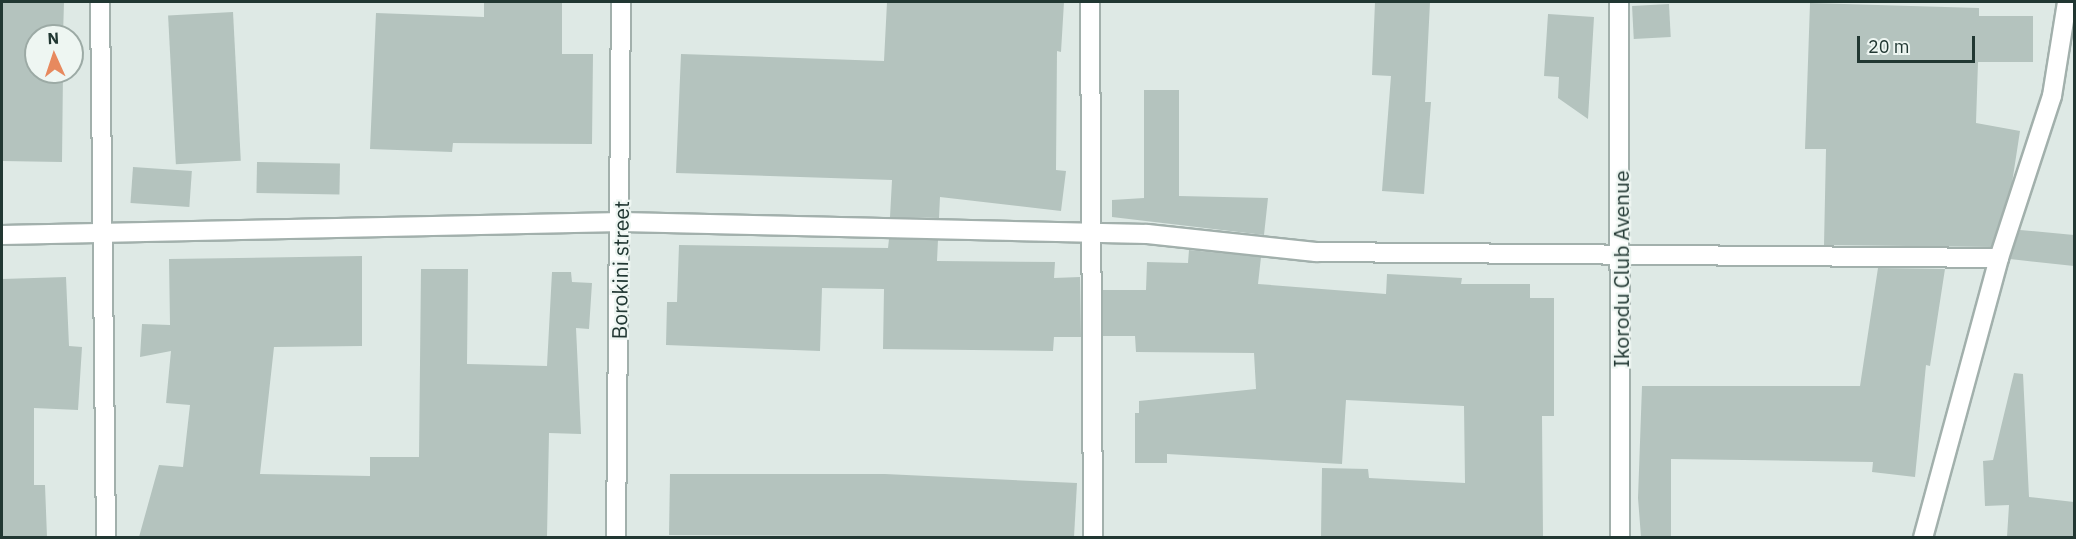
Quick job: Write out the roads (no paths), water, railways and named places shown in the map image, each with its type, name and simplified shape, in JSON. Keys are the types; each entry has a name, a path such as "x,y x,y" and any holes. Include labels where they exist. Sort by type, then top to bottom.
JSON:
{"street":[{"path":"100,2 106,537"},
{"name":"Borokini street","path":"616,537 622,222 621,2"},
{"path":"1090,2 1093,537"},
{"name":"Ikorodu Club Avenue","path":"1619,2 1622,254 1620,537"},
{"path":"1923,537 2000,258 2052,96 2067,2"},
{"path":"2,235 622,222 1170,235 1316,252 2000,258"}]}
